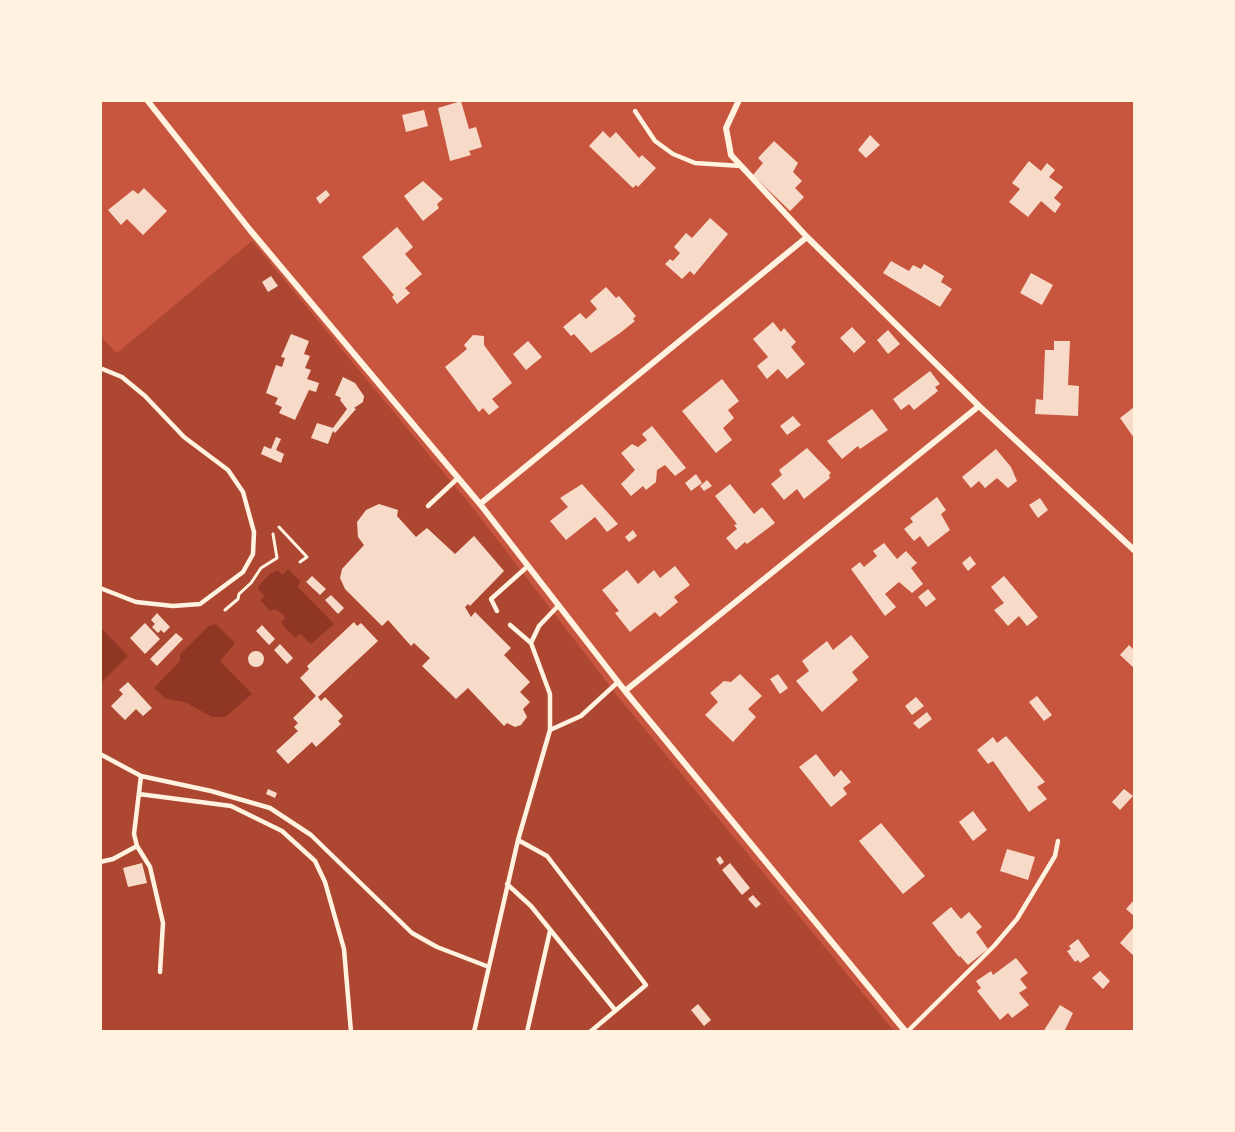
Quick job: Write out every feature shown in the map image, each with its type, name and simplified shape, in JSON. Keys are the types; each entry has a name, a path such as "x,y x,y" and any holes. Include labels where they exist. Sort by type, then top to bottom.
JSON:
{"street":[{"path":"147,100 250,230 480,504 625,691 906,1032"},
{"path":"739,100 726,128 731,154 741,166 807,237 979,406 1134,550"},
{"path":"480,504 807,237"},
{"path":"625,691 979,406"}],"lane":[{"path":"635,111 655,141 672,154 695,163 741,166"},
{"path":"100,368 122,377 145,396 184,437 228,470 243,492 254,532 253,554 243,572 200,604 173,606 136,602 100,588"},
{"path":"428,506 458,478"},
{"path":"497,611 491,599 528,566"},
{"path":"531,643 539,626 558,606"},
{"path":"474,1032 518,840 550,730 550,694 531,643 510,625"},
{"path":"550,730 581,716 618,682"},
{"path":"100,754 141,776 211,790 270,808 311,835 412,933 437,947 489,967"},
{"path":"141,776 134,834 137,846 150,867 163,923 159,972"},
{"path":"139,794 207,801 231,806 282,831 315,861 325,882 344,949 351,1032"},
{"path":"518,840 547,856 646,984 590,1032"},
{"path":"906,1032 994,946 1017,919 1055,855 1058,841"},
{"path":"100,862 113,859 137,846"},
{"path":"507,884 531,906 615,1010"},
{"path":"527,1032 550,931"}],"path":[{"path":"279,527 307,556 300,562"},
{"path":"225,610 251,584 261,568 277,558 273,534"}],"shaded area":[{"path":"252,241 473,508 619,698 894,1031 101,1031 101,337 117,353"},
{"path":"288,569 301,582 297,586 334,624 311,644 299,633 296,638 281,622 285,619 284,615 275,609 270,611 260,600 265,597 258,589 260,584 271,573 278,570 282,575"},
{"path":"216,624 235,643 220,661 252,694 225,717 212,717 185,702 166,699 154,688 180,661 180,654 209,626"},
{"path":"101,628 128,656 101,683"}],"building":[{"path":"461,101 469,129 476,127 482,147 469,151 471,155 450,161 438,108"},
{"path":"424,110 428,126 406,132 402,115"},
{"path":"603,131 610,138 616,132 639,158 642,155 656,168 638,187 636,185 633,188 589,146"},
{"path":"870,135 880,145 866,158 858,150"},
{"path":"774,141 798,163 793,172 802,181 795,188 804,197 790,211 753,175 763,163 758,158"},
{"path":"1029,161 1041,171 1047,163 1055,170 1049,177 1063,187 1054,198 1061,204 1055,213 1041,201 1028,217 1009,202 1020,189 1012,183"},
{"path":"423,181 443,199 437,204 439,208 423,221 404,196"},
{"path":"144,188 167,211 143,235 127,219 121,225 108,210 133,190 138,194"},
{"path":"326,190 330,195 320,204 316,198"},
{"path":"710,218 728,234 694,275 690,271 682,279 665,264 670,259 673,261 680,253 674,247 686,233 692,238"},
{"path":"397,227 413,247 405,254 422,274 405,288 410,293 397,304 392,297 394,295 362,257"},
{"path":"891,261 909,271 913,265 921,269 924,264 944,276 941,282 952,289 940,307 883,273"},
{"path":"1031,273 1053,285 1042,305 1020,293"},
{"path":"271,276 278,286 268,292 262,282"},
{"path":"606,287 616,298 619,296 636,316 633,319 635,321 591,353 574,334 571,336 563,327 580,313 586,319 597,309 590,301"},
{"path":"773,322 781,332 784,328 796,342 791,347 805,364 787,379 778,369 767,379 757,366 768,357 753,339"},
{"path":"852,327 866,342 854,353 840,338"},
{"path":"888,330 900,344 888,354 877,340"},
{"path":"291,334 309,341 304,354 310,356 305,368 311,370 307,379 319,383 316,392 309,390 295,420 279,413 282,407 275,404 278,398 266,393 276,365 282,367 285,358 281,357"},
{"path":"473,335 484,336 484,345 512,383 492,399 499,407 489,415 483,408 479,412 445,367 467,349 464,345"},
{"path":"528,341 542,357 526,370 513,354"},
{"path":"1054,341 1070,341 1068,385 1079,386 1078,416 1035,414 1036,399 1043,400 1045,350 1054,350"},
{"path":"930,371 940,384 935,387 938,391 914,410 909,404 901,410 893,399"},
{"path":"343,377 355,383 364,396 363,402 354,408 356,409 335,433 333,431 328,444 311,438 317,423 333,428 347,409 340,400 341,398 335,395"},
{"path":"722,379 739,401 728,410 734,418 723,428 732,440 716,453 682,411"},
{"path":"1134,407 1134,438 1120,418"},
{"path":"872,409 888,430 860,449 858,446 842,459 827,441"},
{"path":"793,416 801,425 787,435 780,426"},
{"path":"652,426 686,468 675,476 665,465 657,470 656,482 646,490 643,486 631,496 621,484 635,470 621,453 632,444 638,447 647,440 642,434"},
{"path":"276,437 281,439 276,450 284,454 281,463 261,454 264,446 271,449"},
{"path":"807,448 831,473 830,478 804,499 797,489 784,500 771,484 782,475 779,470"},
{"path":"996,449 1011,467 1017,481 1008,488 997,478 985,488 979,481 971,488 962,477"},
{"path":"696,474 702,483 691,491 685,483"},
{"path":"707,480 712,486 704,491 700,486"},
{"path":"582,484 618,524 607,532 595,517 566,540 550,521 568,507 560,498"},
{"path":"730,484 754,514 762,507 775,523 736,550 726,538 737,529 734,525 737,524 715,496"},
{"path":"937,497 946,510 941,514 950,530 928,547 920,536 914,541 904,529 913,522 910,518"},
{"path":"1040,498 1048,510 1038,518 1029,505"},
{"path":"379,504 398,510 397,516 416,537 427,528 455,554 474,536 504,571 470,606 468,604 465,607 471,617 475,612 511,648 504,655 530,682 520,692 530,702 523,709 527,717 521,725 515,727 507,723 504,726 468,688 456,699 422,666 430,658 414,643 411,646 388,620 382,626 345,589 340,578 342,569 364,545 358,537 357,522 366,510"},
{"path":"633,530 637,536 629,542 625,537"},
{"path":"884,543 897,559 906,551 917,563 911,568 923,584 912,593 899,582 885,594 896,607 885,616 851,569 860,562 864,567 877,556 873,551"},
{"path":"970,556 976,564 968,571 962,563"},
{"path":"675,566 690,585 674,597 678,602 660,617 655,612 630,632 615,613 619,611 602,590 627,570 638,584 654,570 660,578"},
{"path":"312,576 326,589 320,595 306,582"},
{"path":"1004,576 1038,617 1027,626 1019,616 1008,626 994,610 1004,603 991,587"},
{"path":"928,589 936,599 926,607 918,597"},
{"path":"331,595 344,608 338,614 325,600"},
{"path":"157,613 170,627 164,633 161,630 158,633 152,627 155,624 151,620"},
{"path":"354,622 357,626 361,623 378,641 318,697 321,701 325,697 343,716 338,721 341,724 316,747 312,742 288,764 276,751 298,731 294,727 298,723 293,718 316,696 300,678 309,669 307,666"},
{"path":"145,623 160,639 145,654 130,638"},
{"path":"262,625 275,639 269,645 256,631"},
{"path":"176,633 183,639 157,666 150,659"},
{"path":"851,635 869,657 852,672 858,680 822,712 796,681 809,671 802,661 827,641 833,650"},
{"path":"280,644 293,658 287,664 274,650"},
{"path":"1129,645 1134,650 1134,668 1120,655"},
{"path":"253,651 259,651 264,659 262,665 253,667 248,662 248,656"},
{"path":"740,674 762,696 748,709 756,717 733,742 705,715 718,702 710,693 724,681 731,682"},
{"path":"778,674 788,688 780,694 770,679"},
{"path":"128,682 152,708 143,716 136,709 125,720 111,706 123,694 119,690"},
{"path":"1037,696 1052,715 1044,721 1029,702"},
{"path":"916,697 924,706 912,715 905,706"},
{"path":"927,712 932,719 919,729 913,723"},
{"path":"1006,736 1045,782 1037,787 1047,799 1029,812 993,761 988,764 977,750 993,737 997,743"},
{"path":"816,754 834,777 841,770 851,782 843,788 847,794 831,807 799,767"},
{"path":"268,789 277,793 275,798 266,794"},
{"path":"1124,789 1133,796 1120,810 1112,802"},
{"path":"973,811 987,830 973,841 959,822"},
{"path":"881,823 925,876 903,894 859,841"},
{"path":"1007,849 1035,857 1028,880 1000,871"},
{"path":"720,856 724,862 720,865 716,859"},
{"path":"142,863 147,883 128,887 123,868"},
{"path":"730,863 750,888 742,895 722,870"},
{"path":"753,895 761,904 756,908 748,899"},
{"path":"1134,900 1134,916 1126,909"},
{"path":"951,907 961,919 969,912 982,927 976,932 988,949 968,965 932,923"},
{"path":"1134,927 1134,956 1120,943"},
{"path":"1078,939 1090,956 1080,963 1078,960 1075,962 1067,951 1071,949 1069,946"},
{"path":"1016,958 1028,973 1020,979 1027,988 1019,993 1029,1005 1012,1018 1008,1013 1000,1020 977,991 981,988 976,981 991,971 993,975"},
{"path":"1100,971 1110,981 1103,989 1092,978"},
{"path":"698,1004 711,1020 704,1026 691,1010"},
{"path":"1060,1005 1073,1013 1064,1032 1043,1032"}]}
